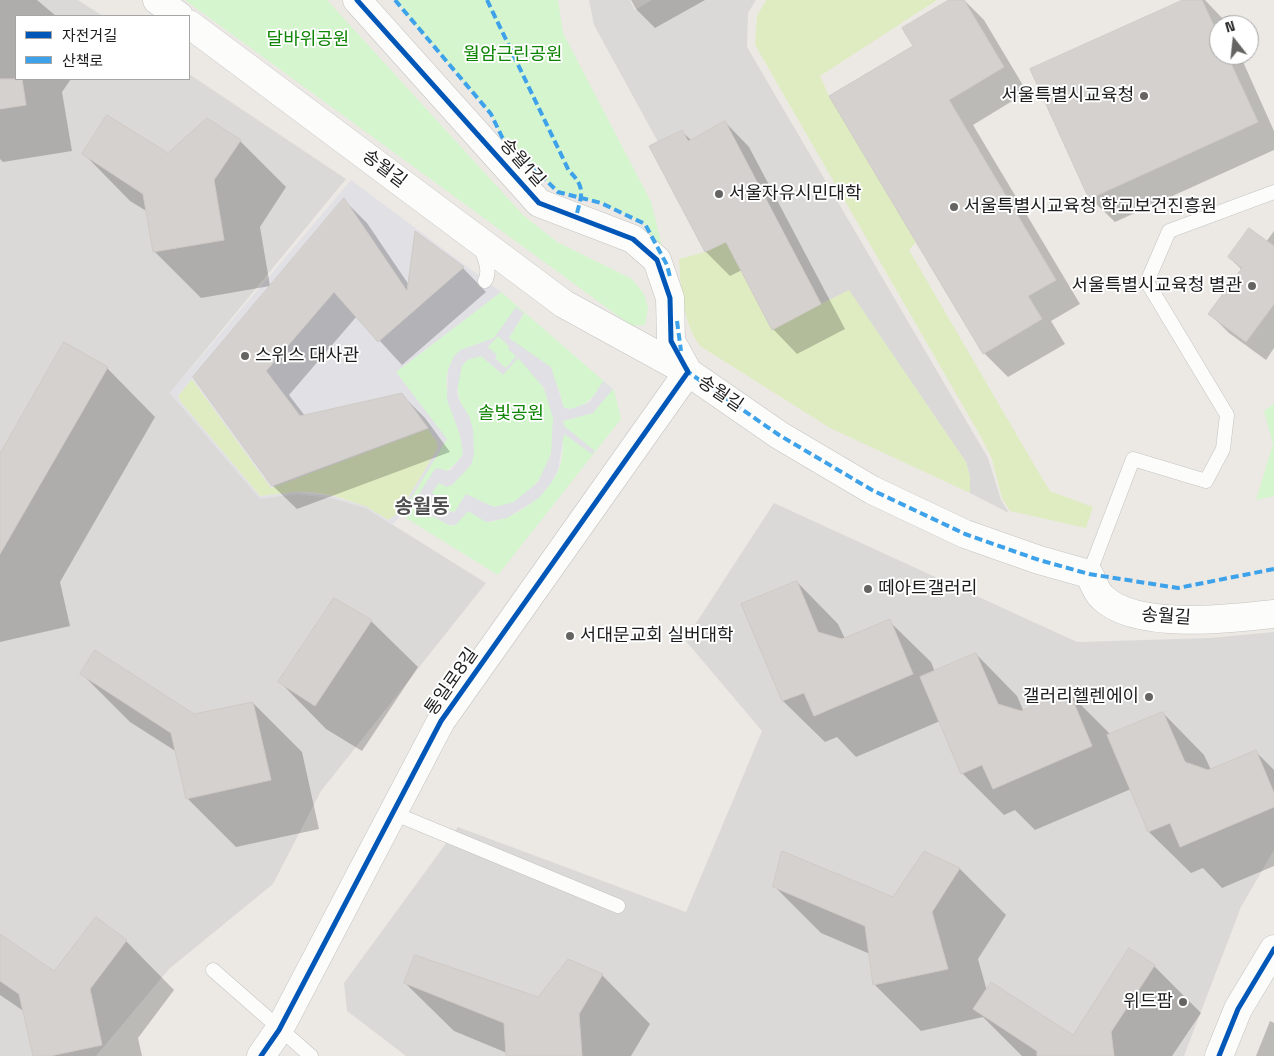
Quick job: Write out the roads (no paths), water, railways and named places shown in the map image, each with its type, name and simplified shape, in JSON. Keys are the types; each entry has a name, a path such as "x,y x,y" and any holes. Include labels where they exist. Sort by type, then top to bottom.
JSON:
{"street":[{"path":"157,0 178,15"},
{"name":"송월1길","path":"356,0 539,203 633,239 657,260 670,298 670,342 688,372"},
{"name":"송월길","path":"190,25 525,277 564,304 688,372 779,435 872,490 965,534 1039,560 1089,574 1100,596 1128,613 1144,617 1208,619 1274,614"},
{"name":"통일로8길","path":"261,1056 280,1030 441,721 688,372"},
{"path":"1219,1056 1238,1009 1274,948"}],"lane":[{"path":"1089,574 1133,459 1206,481 1223,449 1227,415 1147,282 1169,231 1274,192"},
{"path":"393,813 618,906"},
{"path":"213,970 311,1056"}],"place":[{"name":"서울특별시교육청","path":"1144,96"},
{"name":"서울자유시민대학","path":"719,194"},
{"name":"서울특별시교육청 학교보건진흥원","path":"954,207"},
{"name":"서울특별시교육청 별관","path":"1252,286"},
{"name":"스위스 대사관","path":"245,356"},
{"name":"떼아트갤러리","path":"868,589"},
{"name":"서대문교회 실버대학","path":"570,636"},
{"name":"갤러리헬렌에이","path":"1149,697"},
{"name":"위드팜","path":"1183,1002"}],"district":[{"name":"송월동","path":"422,508"}],"park label":[{"name":"달바위공원","path":"308,40"},
{"name":"월암근린공원","path":"513,55"},
{"name":"솔빛공원","path":"511,414"}]}
